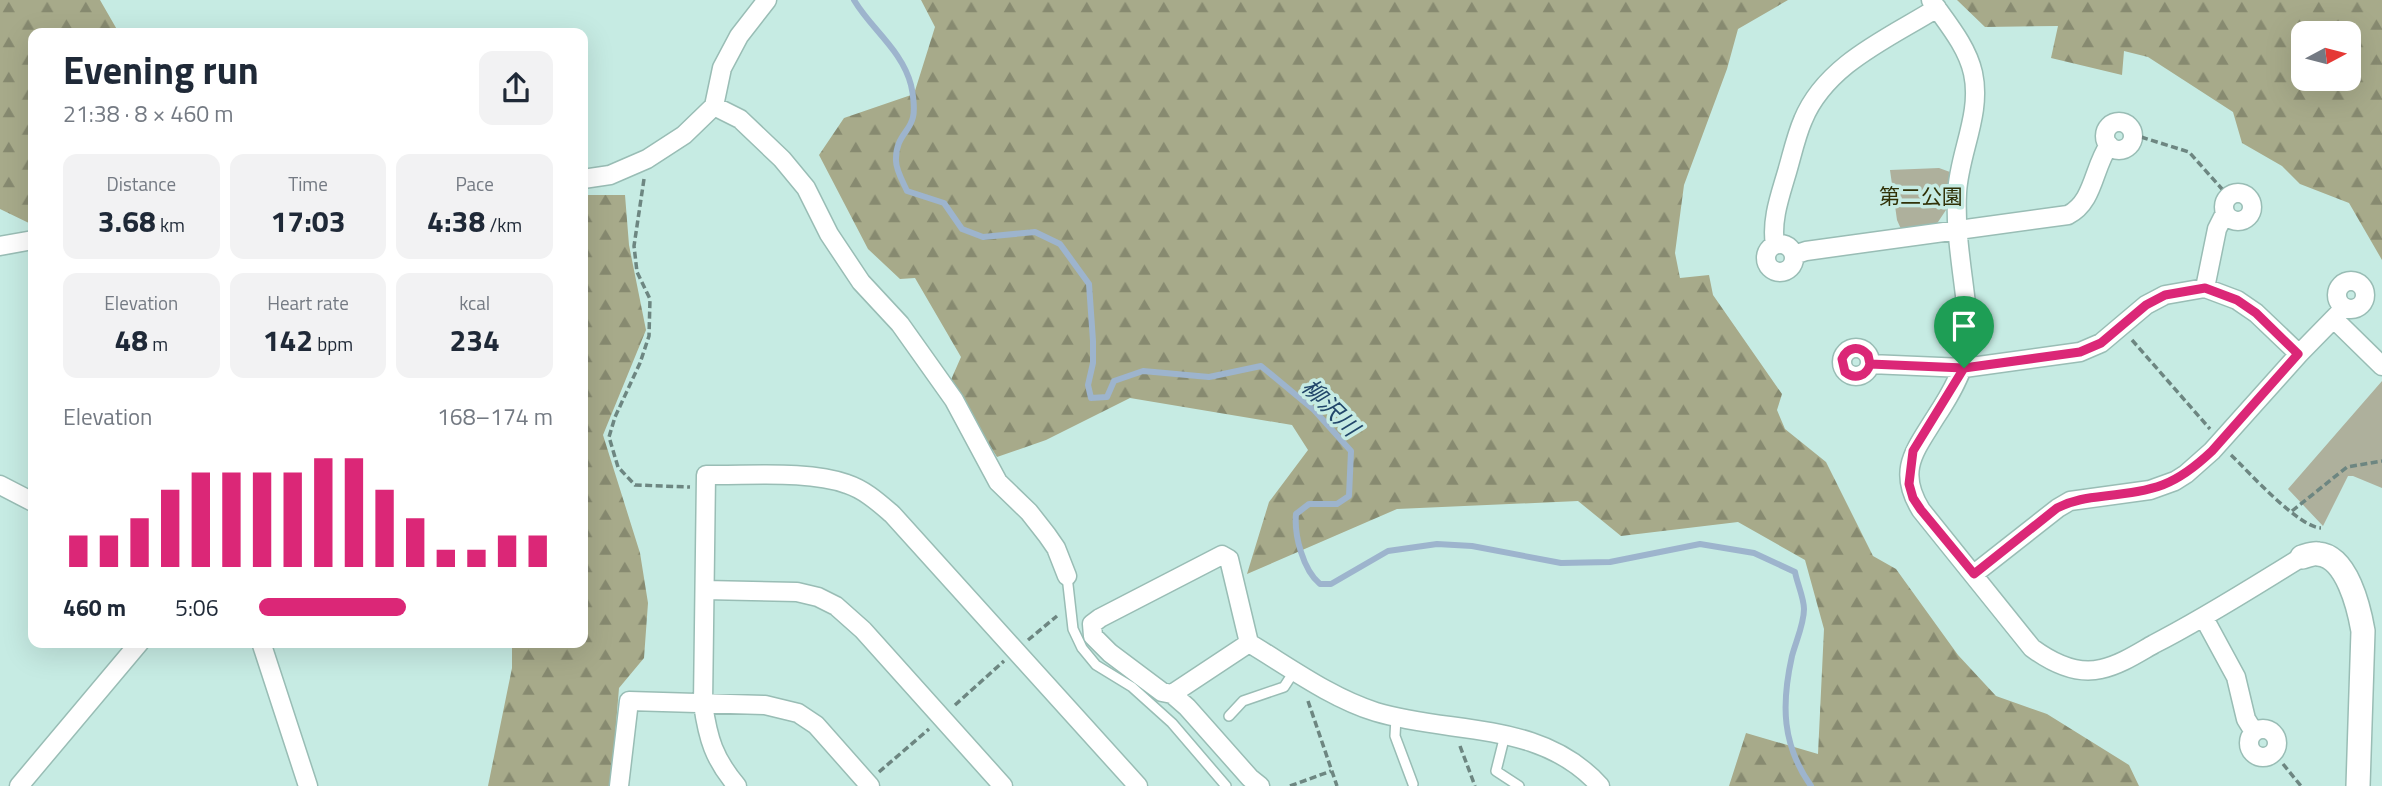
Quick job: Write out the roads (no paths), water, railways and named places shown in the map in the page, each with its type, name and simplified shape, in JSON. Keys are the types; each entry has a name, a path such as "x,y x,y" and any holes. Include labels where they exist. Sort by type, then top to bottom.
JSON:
{"street":[{"path":"588,178 610,176 647,159 684,135 714,106 722,68 739,36 767,0"},
{"path":"1775,245 1785,245 1794,255 1795,260 1790,268 1782,272 1774,271 1768,264 1767,255 1775,245 1773,229 1780,195 1803,119 1820,90 1840,69 1934,4 1965,52 1975,87 1975,105 1957,185 1958,230 1969,343 1964,368 1913,451 1909,484 1913,498 2032,648 2049,661 2077,669 2100,670 2123,661 2204,618 2302,557 2318,554 2331,558 2340,566 2359,611 2363,631 2358,786"},
{"path":"714,106 740,119 782,159 806,188 835,243 861,282 900,324 954,400 998,482 1029,512 1047,535 1056,548 1067,576"},
{"path":"1794,255 1806,251 2068,215 2078,210 2090,190 2099,160 2109,145"},
{"path":"2205,288 2217,229 2225,213"},
{"path":"0,246 28,241"},
{"path":"1870,364 1964,368 2080,352 2101,343 2146,305 2165,295 2205,288 2237,300 2256,313 2298,354"},
{"path":"1974,574 2057,508 2070,501 2150,490 2175,481 2212,451 2298,354 2339,314 2382,366"},
{"path":"737,786 715,757 706,727 703,704 706,475 817,477 848,484 871,496 892,514 1138,786"},
{"path":"0,485 28,499"},
{"path":"1260,786 1188,707 1172,694 1162,692 1110,653 1093,636 1092,624 1100,618 1222,555 1229,559 1249,643 1345,700 1396,717 1505,734 1550,748 1576,763 1600,786"},
{"path":"705,590 797,592 818,597 836,606 863,629 1003,786"},
{"path":"2204,618 2236,677 2246,719 2254,732"},
{"path":"1172,694 1249,643"},
{"path":"19,786 135,648"},
{"path":"263,648 307,786"},
{"path":"619,786 629,701 765,705 798,713 816,725 868,784"}],"lane":[{"path":"1067,576 1073,629 1082,648 1096,665 1132,687 1172,723 1226,786"},
{"path":"1230,716 1243,701 1284,687 1295,670"},
{"path":"1396,717 1395,736 1413,784"},
{"path":"1505,734 1496,771 1519,786"}],"waterway":[{"name":"柳沢川","path":"854,0 901,61 911,85 913,117 896,153 898,172 907,191 944,203 962,229 983,237 1035,232 1060,244 1089,284 1093,341 1093,363 1088,385 1091,398 1107,397 1114,381 1143,371 1209,377 1261,366 1314,410 1351,451 1349,496 1337,504 1309,504 1296,514 1304,561 1320,584 1331,584 1388,551 1437,544 1472,546 1561,563 1610,562 1700,544 1754,553 1795,572 1804,609 1788,674 1786,724 1794,755 1811,786"}],"park label":[{"name":"第二公園","path":"1921,196"}]}
